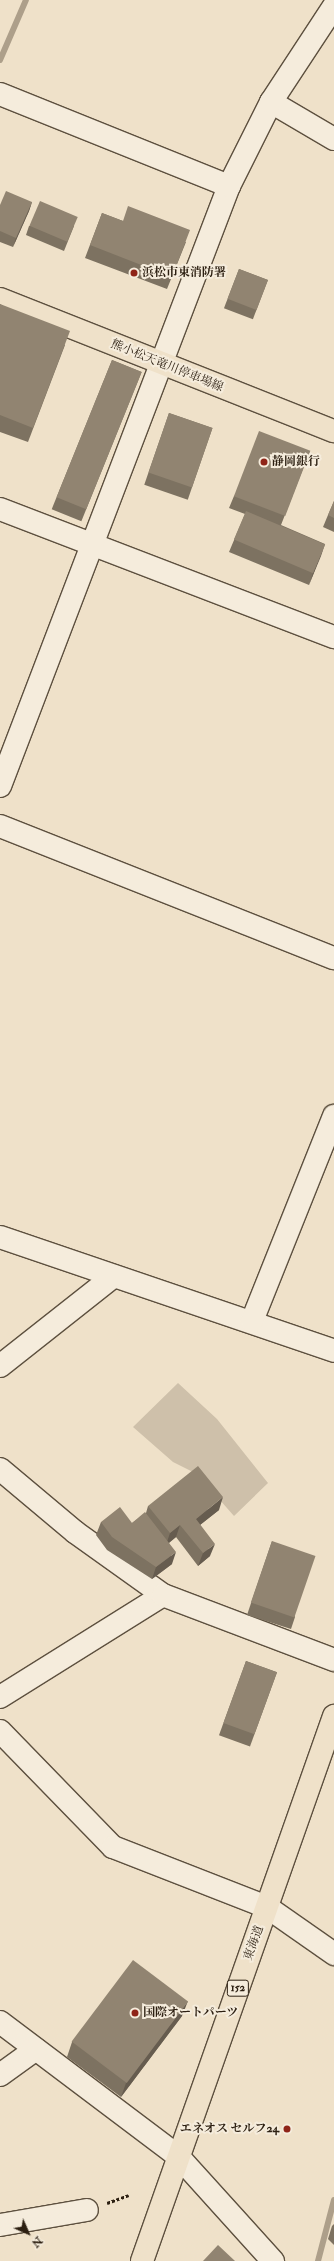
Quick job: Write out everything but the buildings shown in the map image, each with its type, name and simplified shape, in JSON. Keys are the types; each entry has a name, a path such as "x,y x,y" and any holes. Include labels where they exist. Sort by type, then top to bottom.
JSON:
{"main road":[{"name":"熊小松天竜川停車場線","path":"0,299 161,364 334,431"},
{"name":"東海道","path":"142,2261 334,1716"}],"street":[{"path":"0,786 229,186 271,102 334,6"},
{"path":"0,94 229,186"},
{"path":"271,102 334,139"},
{"path":"0,509 334,637"},
{"path":"0,826 334,958"},
{"path":"252,1321 334,1116"},
{"path":"0,1237 252,1321 334,1351"},
{"path":"0,1366 114,1276"},
{"path":"0,1469 75,1532 163,1595 334,1660"},
{"path":"0,1697 163,1595"},
{"path":"0,1731 113,1847 267,1907 334,1954"},
{"path":"0,2022 178,2156 273,2261"},
{"path":"0,2075 36,2049"},
{"path":"0,2224 88,2210"}],"path":[{"path":"88,2210 130,2195"}],"shaded area":[{"path":"178,1383 217,1419 268,1483 234,1516 197,1474 173,1462 133,1427"}],"waterway":[{"path":"0,60 26,0"},
{"path":"318,2261 334,2200"}],"place":[{"name":"浜松市東消防署","path":"134,273"},
{"name":"静岡銀行","path":"264,462"},
{"name":"国際オートパーツ","path":"135,2013"},
{"name":"エネオス セルフ24","path":"287,2129"}]}
